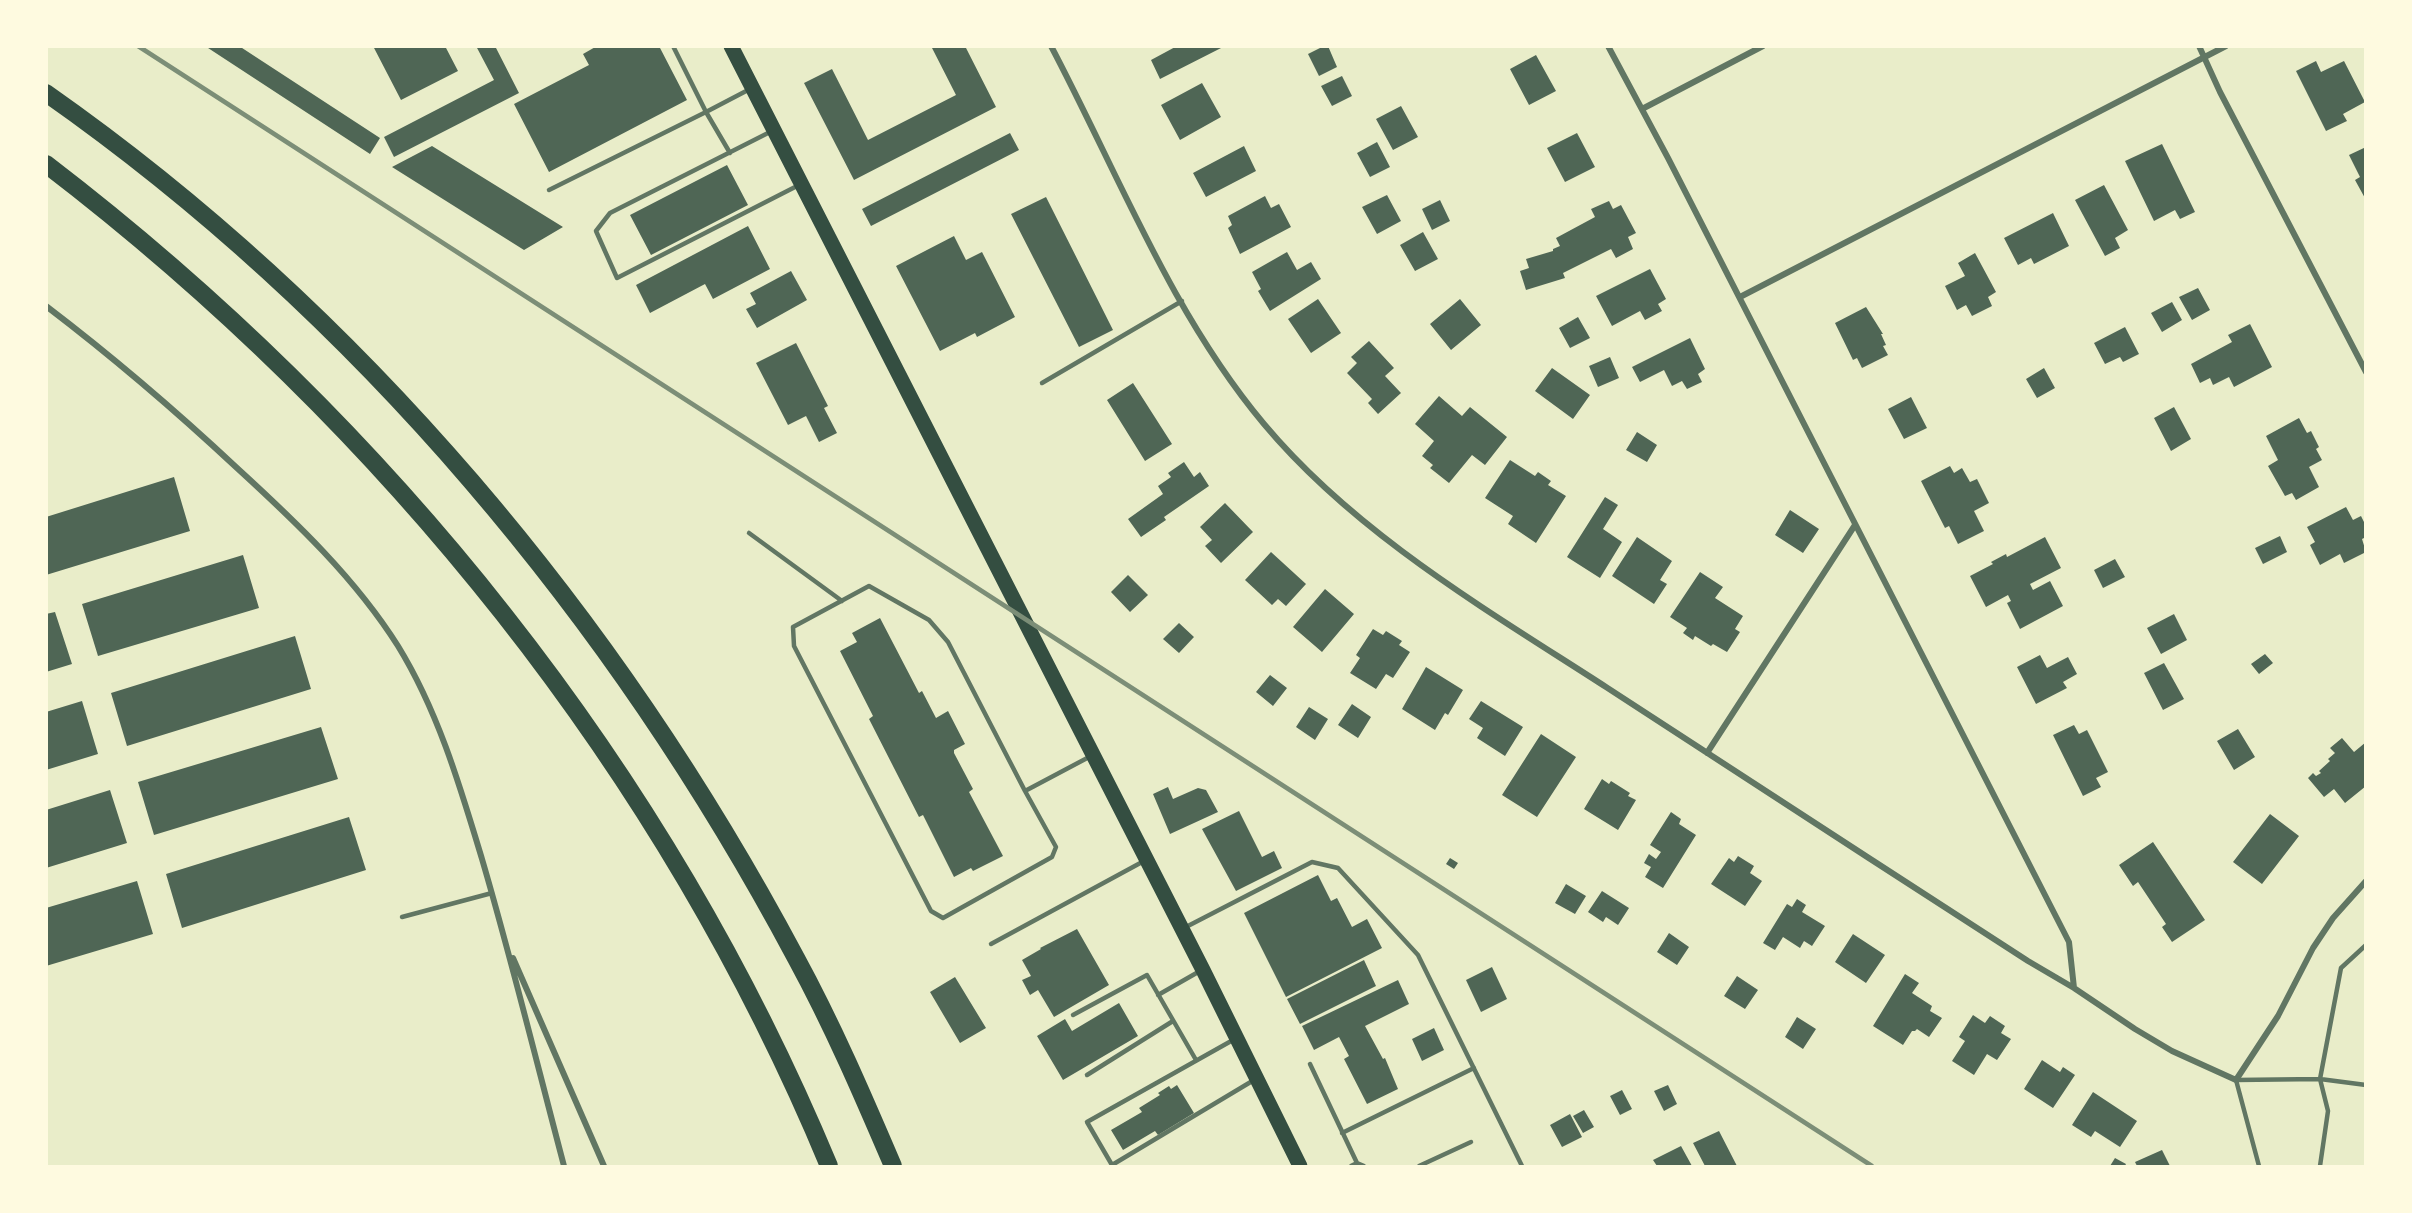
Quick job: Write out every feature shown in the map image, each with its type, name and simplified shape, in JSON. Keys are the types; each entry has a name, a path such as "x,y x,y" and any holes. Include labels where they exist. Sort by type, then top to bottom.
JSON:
{"highway":[{"path":"46,93 162,179 262,264 385,386 524,544 605,652 669,744 735,850 797,959 854,1075 893,1167"},
{"path":"46,164 98,204 207,296 307,391 410,501 520,633 611,762 695,896 757,1010 829,1167"}],"main road":[{"path":"731,46 1203,970 1300,1167"}],"street":[{"path":"1051,46 1159,261 1212,353 1261,420 1289,453 1345,506 1476,603 2135,1029 2172,1051 2236,1080 2278,1016 2318,940 2333,918 2366,881"},
{"path":"1608,46 1740,297 2069,942 2074,988"},
{"path":"1642,109 1763,46"},
{"path":"2199,46 2220,92 2366,372"},
{"path":"1740,297 2226,46"},
{"path":"46,306 111,355 255,484 321,548 370,606 398,647 437,723 455,770 506,941 564,1167"},
{"path":"1707,753 1855,525"},
{"path":"506,941 604,1167"}],"lane":[{"path":"673,46 706,112 730,153"},
{"path":"549,190 753,88"},
{"path":"774,130 610,213 596,231 617,278 801,183"},
{"path":"1042,383 1182,301"},
{"path":"748,533 842,601"},
{"path":"869,586 929,620 948,642 1025,791 1056,847 1052,857 943,918 931,911 794,646 793,627 869,586"},
{"path":"1025,791 1093,755"},
{"path":"991,944 1147,860"},
{"path":"1182,929 1312,862 1338,868 1418,954 1522,1167"},
{"path":"402,917 492,893"},
{"path":"2320,1167 2328,1111 2320,1079 2341,968 2366,945"},
{"path":"1158,995 1203,970"},
{"path":"1073,1015 1147,975 1196,1060"},
{"path":"1086,1075 1173,1021"},
{"path":"1235,1038 1088,1122 1113,1165 1256,1079"},
{"path":"1310,1064 1357,1164 1364,1167"},
{"path":"1342,1133 1474,1068"},
{"path":"2259,1167 2236,1080 2320,1079 2366,1085"},
{"path":"1419,1167 1471,1142"},
{"path":"1351,1167 1357,1164"}],"building":[{"path":"205,46 239,46 380,138 370,154"},
{"path":"373,46 445,46 458,71 401,100"},
{"path":"476,46 495,46 519,93 394,157 384,137 494,80"},
{"path":"597,46 659,46 687,100 549,172 514,104 589,65 583,54"},
{"path":"931,46 965,46 996,107 854,180 804,83 832,69 868,140 956,95"},
{"path":"1177,46 1225,46 1160,79 1151,60"},
{"path":"1328,46 1337,67 1319,76 1308,54"},
{"path":"1536,55 1556,91 1529,105 1510,69"},
{"path":"2316,61 2321,72 2344,61 2365,102 2343,114 2347,121 2326,131 2296,71"},
{"path":"1342,76 1352,96 1332,106 1321,86"},
{"path":"1202,83 1221,117 1180,140 1161,105"},
{"path":"1401,106 1418,137 1393,150 1376,119"},
{"path":"1010,133 1019,150 871,226 862,209"},
{"path":"1577,133 1595,167 1565,182 1547,148"},
{"path":"1377,142 1390,167 1370,177 1357,153"},
{"path":"2162,144 2195,212 2180,219 2175,210 2154,221 2125,161"},
{"path":"432,146 563,227 524,250 392,167"},
{"path":"1244,146 1256,171 1206,197 1193,173"},
{"path":"2366,147 2366,200 2355,180 2360,177 2349,155"},
{"path":"727,165 748,205 651,255 630,215"},
{"path":"2104,185 2128,230 2115,238 2120,248 2105,256 2075,200"},
{"path":"1387,195 1401,221 1377,234 1362,207"},
{"path":"1265,196 1271,208 1279,204 1291,227 1240,254 1228,228 1232,225 1228,216"},
{"path":"1046,197 1113,330 1079,347 1011,214"},
{"path":"1440,200 1450,221 1432,230 1422,209"},
{"path":"1609,201 1613,209 1621,205 1636,233 1628,237 1633,249 1616,258 1611,249 1563,273 1565,278 1526,290 1520,271 1529,268 1526,259 1553,251 1560,246 1556,238 1595,217 1591,209"},
{"path":"2053,213 2069,246 2034,264 2031,258 2018,265 2004,238"},
{"path":"748,226 770,269 713,299 705,284 650,313 636,285"},
{"path":"1423,232 1438,259 1415,271 1400,245"},
{"path":"954,236 966,260 982,252 1015,317 977,337 975,333 940,351 896,266"},
{"path":"1287,252 1297,270 1311,262 1321,279 1270,311 1258,291 1261,289 1252,272"},
{"path":"1975,253 1996,292 1988,297 1992,306 1972,316 1966,305 1957,310 1945,286 1965,276 1958,263"},
{"path":"1650,269 1666,299 1658,304 1662,311 1645,320 1640,311 1612,326 1596,296"},
{"path":"791,271 807,300 757,328 746,309 756,304 750,293"},
{"path":"2198,288 2210,310 2192,320 2179,297"},
{"path":"1318,299 1341,333 1311,353 1288,319"},
{"path":"1460,299 1481,325 1451,350 1430,324"},
{"path":"2172,302 2182,320 2162,332 2151,313"},
{"path":"1866,307 1883,334 1881,334 1886,345 1883,346 1888,355 1862,368 1857,358 1853,360 1835,323"},
{"path":"1578,317 1590,338 1570,348 1559,328"},
{"path":"2250,324 2272,367 2234,387 2229,377 2213,385 2210,378 2200,383 2191,364 2232,342 2228,335"},
{"path":"2125,327 2139,354 2123,362 2120,357 2105,364 2094,343"},
{"path":"1690,338 1705,369 1698,374 1702,382 1687,389 1682,381 1672,386 1664,370 1640,382 1632,367"},
{"path":"1369,341 1394,368 1385,376 1401,393 1378,414 1368,403 1372,399 1347,373 1357,363 1351,357"},
{"path":"796,343 828,406 824,408 837,433 819,442 806,416 788,425 756,363"},
{"path":"1610,357 1619,378 1598,387 1589,366"},
{"path":"1552,368 1590,395 1573,419 1535,391"},
{"path":"2044,368 2055,388 2037,398 2026,379"},
{"path":"1133,383 1172,444 1145,461 1107,400"},
{"path":"1439,396 1462,416 1470,407 1507,437 1485,465 1472,455 1449,483 1430,468 1433,465 1422,456 1434,441 1415,424"},
{"path":"1911,397 1927,428 1904,439 1888,409"},
{"path":"2174,407 2191,439 2171,451 2154,418"},
{"path":"2299,418 2307,433 2311,431 2319,447 2316,449 2322,460 2309,467 2319,487 2296,500 2292,493 2285,496 2268,466 2278,460 2266,436"},
{"path":"1637,432 1657,445 1647,462 1626,450"},
{"path":"1510,460 1535,476 1538,472 1551,481 1548,485 1566,496 1536,543 1508,524 1513,516 1485,498"},
{"path":"1184,462 1194,477 1200,472 1209,486 1164,517 1166,520 1141,537 1128,519 1163,494 1158,486 1171,477 1168,473"},
{"path":"1950,466 1954,473 1962,468 1970,482 1977,479 1989,503 1974,511 1984,531 1958,544 1949,526 1945,528 1921,481"},
{"path":"174,477 190,531 46,575 46,517"},
{"path":"1605,497 1618,505 1603,529 1622,542 1600,578 1567,557"},
{"path":"1225,503 1253,532 1221,563 1205,546 1212,540 1200,527"},
{"path":"2346,507 2353,520 2361,516 2366,526 2366,537 2362,539 2366,552 2344,563 2340,554 2320,565 2310,545 2315,542 2307,527"},
{"path":"1790,510 1819,529 1803,553 1775,535"},
{"path":"2280,536 2287,552 2263,564 2255,548"},
{"path":"1637,537 1672,561 1660,580 1667,584 1654,604 1612,576"},
{"path":"2045,537 2061,568 2030,584 2033,590 2050,581 2063,606 2020,629 2007,603 2011,601 2008,595 1986,607 1970,576 2006,554 2007,557"},
{"path":"1271,552 1306,584 1286,606 1278,599 1272,605 1245,580"},
{"path":"243,555 259,608 98,656 82,604"},
{"path":"2115,559 2125,577 2103,588 2094,570"},
{"path":"1700,572 1723,587 1715,598 1743,616 1735,629 1740,632 1727,652 1695,636 1693,640 1683,633 1687,628 1670,617"},
{"path":"1128,575 1148,595 1130,612 1111,592"},
{"path":"1325,589 1354,614 1322,652 1293,627"},
{"path":"55,612 72,664 46,672 46,614"},
{"path":"2174,614 2187,640 2161,654 2147,628"},
{"path":"880,618 919,693 922,691 936,718 948,711 965,744 954,750 954,753 973,789 969,792 1003,856 973,871 971,868 954,877 923,815 919,817 869,719 873,716 840,651 857,642 852,633"},
{"path":"1179,623 1194,637 1179,653 1163,639"},
{"path":"1373,629 1383,635 1386,631 1402,641 1399,645 1410,652 1393,678 1386,674 1376,689 1350,673 1360,658 1356,655"},
{"path":"295,636 311,689 127,746 111,693"},
{"path":"2265,654 2273,663 2259,674 2251,664"},
{"path":"2040,655 2047,668 2068,657 2077,674 2063,682 2067,688 2036,704 2017,667"},
{"path":"2164,663 2184,699 2163,710 2144,673"},
{"path":"1426,667 1463,690 1448,715 1445,713 1435,730 1402,709"},
{"path":"1270,675 1287,688 1273,706 1256,692"},
{"path":"82,701 98,754 46,770 46,712"},
{"path":"1481,701 1523,727 1505,756 1477,738 1483,728 1469,719"},
{"path":"1352,704 1371,717 1358,738 1338,725"},
{"path":"1309,707 1328,719 1315,740 1296,727"},
{"path":"2074,725 2079,734 2087,730 2108,772 2096,778 2101,787 2083,796 2053,735"},
{"path":"321,727 338,779 154,835 138,782"},
{"path":"2238,729 2255,757 2234,770 2217,741"},
{"path":"1541,734 1576,757 1537,817 1502,795"},
{"path":"2342,738 2354,752 2366,742 2366,786 2345,803 2334,789 2324,797 2308,778 2313,773 2316,776 2321,773 2319,771 2335,753 2330,748"},
{"path":"1602,779 1609,784 1611,781 1630,793 1628,796 1636,800 1618,830 1584,809"},
{"path":"1168,787 1173,799 1198,788 1206,790 1218,812 1170,834 1153,794"},
{"path":"110,790 127,843 46,868 46,810"},
{"path":"1239,811 1262,857 1274,851 1282,868 1236,891 1202,829"},
{"path":"1671,812 1681,819 1679,824 1696,835 1663,888 1645,877 1651,867 1644,863 1649,854 1656,859 1661,852 1650,845"},
{"path":"2270,814 2299,836 2262,884 2233,862"},
{"path":"349,817 366,870 182,928 166,874"},
{"path":"2153,842 2205,920 2172,942 2162,927 2166,924 2138,882 2133,886 2119,865"},
{"path":"1738,856 1754,866 1750,873 1762,881 1745,906 1711,884 1729,858 1734,862"},
{"path":"1450,858 1458,863 1454,869 1446,864"},
{"path":"1318,875 1331,901 1337,898 1352,927 1367,919 1382,948 1286,997 1244,913"},
{"path":"137,881 153,934 46,966 46,908"},
{"path":"1566,884 1586,896 1575,914 1555,903"},
{"path":"1602,891 1629,908 1618,925 1606,917 1603,922 1588,912"},
{"path":"1797,899 1806,905 1802,912 1825,926 1812,946 1804,941 1800,948 1783,937 1775,950 1763,943 1787,904 1792,907"},
{"path":"1077,929 1109,985 1054,1017 1038,990 1030,995 1022,980 1031,976 1022,960"},
{"path":"1669,933 1689,947 1677,965 1657,952"},
{"path":"1853,934 1885,955 1866,983 1835,962"},
{"path":"1364,960 1376,986 1300,1024 1287,999"},
{"path":"1492,967 1507,999 1481,1012 1466,980"},
{"path":"1905,974 1919,983 1912,993 1932,1006 1930,1011 1942,1018 1929,1037 1917,1029 1912,1031 1903,1045 1873,1026"},
{"path":"1737,976 1758,990 1745,1009 1724,996"},
{"path":"955,977 986,1028 960,1043 930,992"},
{"path":"1398,980 1409,1004 1365,1026 1383,1059 1385,1058 1398,1089 1367,1104 1344,1059 1349,1056 1339,1037 1314,1050 1302,1026"},
{"path":"1119,1003 1138,1036 1063,1080 1037,1036 1065,1019 1072,1031"},
{"path":"1973,1015 1985,1023 1990,1016 2005,1026 2001,1033 2011,1039 1997,1060 1987,1054 1974,1075 1952,1061 1965,1041 1959,1037"},
{"path":"1797,1017 1816,1029 1803,1049 1785,1037"},
{"path":"1434,1028 1444,1050 1422,1061 1412,1039"},
{"path":"2042,1060 2060,1072 2063,1067 2075,1075 2053,1108 2024,1089"},
{"path":"1177,1085 1194,1113 1158,1135 1155,1131 1123,1150 1111,1130 1142,1112 1139,1108 1160,1095 1158,1093 1169,1086 1171,1089"},
{"path":"1668,1085 1677,1104 1664,1111 1654,1091"},
{"path":"1622,1090 1632,1109 1620,1115 1610,1096"},
{"path":"2093,1092 2137,1121 2120,1147 2095,1131 2091,1137 2072,1125"},
{"path":"1584,1110 1594,1127 1583,1133 1573,1116"},
{"path":"1570,1114 1582,1137 1562,1147 1550,1125"},
{"path":"1719,1131 1737,1166 1705,1166 1693,1143"},
{"path":"1681,1146 1692,1166 1657,1166 1653,1160"},
{"path":"2162,1150 2170,1166 2137,1166 2135,1162"},
{"path":"2115,1158 2126,1164 2125,1166 2110,1166"}],"railway":[{"path":"138,46 1872,1166"}]}
